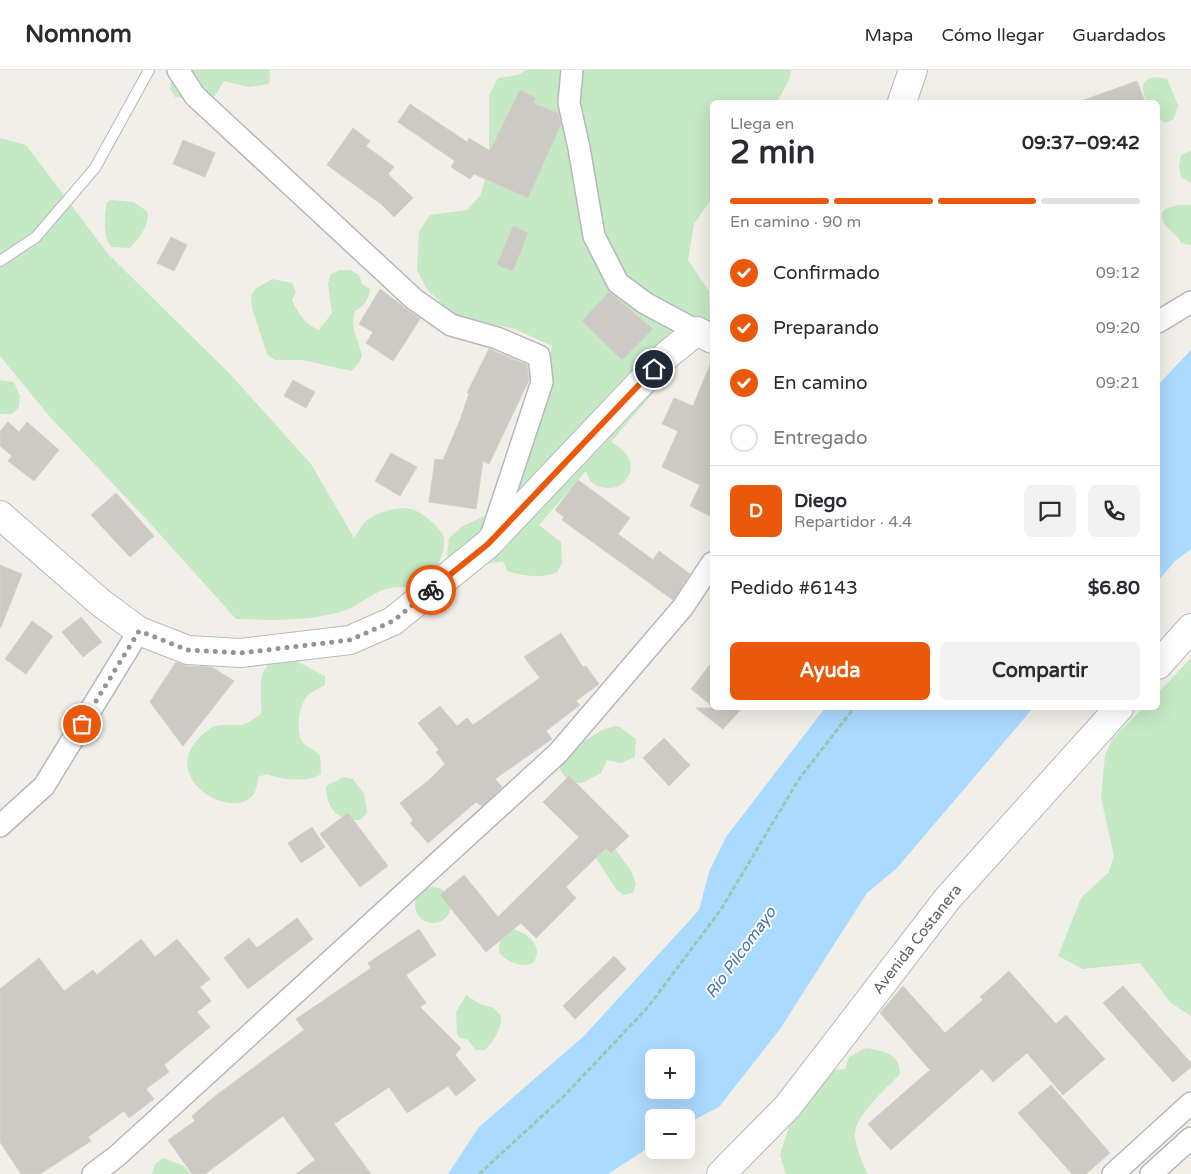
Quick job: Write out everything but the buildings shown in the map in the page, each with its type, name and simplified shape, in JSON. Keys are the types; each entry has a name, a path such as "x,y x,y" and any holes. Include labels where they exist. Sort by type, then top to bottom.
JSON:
{"street":[{"path":"178,70 195,96 414,299 451,325 497,338 539,356 542,382 488,544"},
{"path":"572,70 568,103 580,148 594,236 618,283 645,303 705,335"},
{"path":"903,100 913,70"},
{"path":"1160,321 1191,302"},
{"path":"0,515 101,603 139,631 188,650 241,653 350,640 393,621 488,544 667,356 705,335"},
{"path":"93,1174 117,1156 558,753 683,607 710,566"},
{"path":"1160,663 1191,628"},
{"path":"0,826 44,786 139,631"},
{"name":"Avenida Costanera","path":"722,1174 788,1106 948,898 1117,710"},
{"path":"1113,1174 1191,1103"},
{"path":"1151,1174 1191,1138"}],"lane":[{"path":"0,261 36,237 95,168 149,70"}],"path":[{"path":"479,1174 564,1096 648,1006 720,911 799,779 852,710"}],"green space":[{"path":"181,70 270,70 269,84 250,87 224,81 214,97 204,100 175,97 170,89 172,80"},
{"path":"526,70 791,70 789,80 778,100 710,100 710,201 694,224 688,260 709,291 710,327 611,442 623,451 629,460 630,470 627,478 621,485 612,488 601,487 590,481 586,471 539,525 561,542 562,563 557,572 545,576 507,571 503,561 463,569 447,557 449,538 463,526 495,511 539,423 552,346 515,329 454,316 426,288 417,270 419,232 430,215 467,210 480,196 491,161 489,151 489,96 498,78 518,75"},
{"path":"1151,78 1167,79 1178,105 1174,119 1165,123 1160,119 1160,100 1146,100 1143,85"},
{"path":"0,138 26,145 108,254 229,373 311,464 354,538 367,520 380,513 392,510 404,508 414,510 434,524 443,535 444,545 435,571 426,580 412,587 385,589 351,608 319,617 264,620 236,619 148,521 50,417 0,356"},
{"path":"1191,151 1191,183 1181,177 1179,167 1181,155"},
{"path":"111,200 133,202 147,211 148,216 145,226 140,236 129,248 111,247 108,242 105,231 105,219 107,202"},
{"path":"1178,205 1191,205 1191,245 1181,243 1163,222 1162,212 1165,209"},
{"path":"340,270 350,270 359,275 362,284 370,289 366,302 355,311 353,317 354,329 362,356 358,364 351,371 303,360 275,360 267,354 252,308 251,297 255,289 272,279 292,283 296,292 292,300 297,309 306,322 319,330 332,313 328,284 331,274"},
{"path":"0,380 14,382 20,396 19,407 12,414 0,414"},
{"path":"1191,658 1191,1016 1171,1003 1140,963 1083,969 1058,956 1081,898 1109,872 1114,856 1101,798 1105,756 1112,739 1141,710 1160,710 1160,691"},
{"path":"275,659 296,661 325,676 325,685 308,695 305,699 300,712 298,726 304,744 320,755 321,774 309,779 295,780 267,774 258,777 253,795 243,802 229,803 214,798 200,790 191,777 187,763 192,747 212,727 239,725 251,721 261,714 262,677 268,664"},
{"path":"615,726 620,727 636,739 635,757 621,763 607,760 601,773 582,783 573,782 566,778 559,764 570,747 583,742 602,730"},
{"path":"344,777 353,779 364,794 367,813 360,820 345,819 335,812 328,801 326,786"},
{"path":"596,845 615,849 631,871 636,884 633,893 623,895 616,889 594,855"},
{"path":"433,887 440,888 446,892 450,898 450,912 446,918 440,922 433,923 426,922 420,918 416,912 415,905 416,898 420,892 426,888"},
{"path":"512,929 523,933 533,941 537,951 533,963 524,965 514,963 506,959 499,952 500,935"},
{"path":"466,995 480,1004 494,1008 501,1016 497,1034 485,1050 476,1050 468,1040 459,1037 457,1033 456,1012"},
{"path":"866,1048 884,1052 894,1057 900,1074 873,1101 857,1125 855,1133 856,1142 868,1174 786,1174 780,1155 793,1114 829,1071 845,1069 849,1057"},
{"path":"163,1158 184,1166 190,1174 152,1174 155,1164"}],"water":[{"path":"1191,350 1191,549 1175,561 1160,579 1160,383"},
{"name":"Río Pilcomayo","path":"823,710 1031,710 897,868 867,893 780,1029 719,1107 695,1119 695,1109 645,1109 645,1150 608,1174 448,1174 479,1127 584,1036 699,910 709,872 726,837"}],"way so far":[{"path":"82,724 139,631 188,650 241,653 350,640 393,621 431,590"}],"route":[{"path":"431,590 488,544 654,369"}]}
